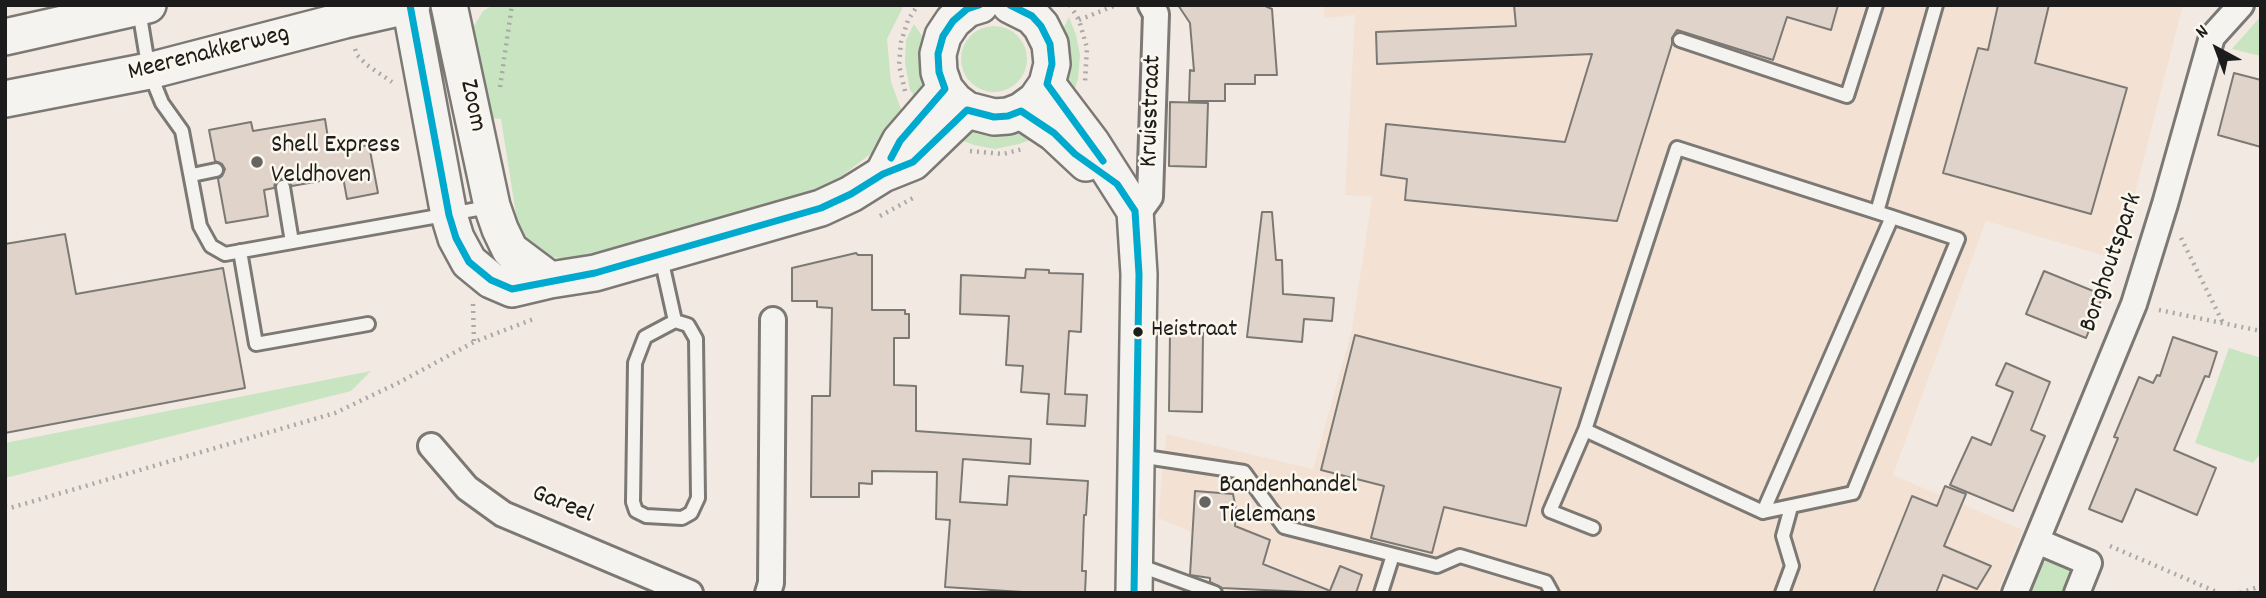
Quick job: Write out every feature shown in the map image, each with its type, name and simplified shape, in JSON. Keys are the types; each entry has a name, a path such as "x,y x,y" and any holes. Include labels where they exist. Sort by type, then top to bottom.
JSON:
{"street":[{"name":"Zoom","path":"411,5 449,215 456,238 469,261 491,280 512,289 595,273 821,208 851,194 883,174 913,162 956,100"},
{"name":"Meerenakkerweg","path":"5,99 149,71 411,5"},
{"name":"Zoom","path":"449,5 492,206 510,250 550,280"},
{"path":"979,5 967,9 953,21 943,36 938,54 939,72 956,100 994,117 1021,111 1036,100 1047,84 1052,64 1050,44 1039,12"},
{"name":"Kruisstraat","path":"1021,111 1054,133 1126,198 1142,208 1150,197 1156,14 1151,5"},
{"name":"Borghoutspark","path":"2015,593 2134,304 2212,37 2241,5"},
{"path":"5,37 143,6"},
{"name":"Kruisstraat","path":"1047,84 1091,142 1126,198 1139,274 1134,578"},
{"path":"768,593 771,583 773,320"},
{"name":"Gareel","path":"431,446 467,488 503,514 690,593"},
{"path":"2037,541 2089,563 2077,593"}],"lane":[{"path":"1680,40 1847,96 1876,5"},
{"path":"1877,212 1936,5"},
{"path":"143,6 149,71 162,103 182,131 200,226 211,246 225,254 492,206"},
{"path":"1585,430 1763,512 1853,493 1958,239 1677,148 1585,430 1550,511 1593,528"},
{"path":"192,175 216,170"},
{"path":"283,187 292,242"},
{"path":"1763,512 1892,217"},
{"path":"240,251 256,344 368,324"},
{"path":"660,254 675,321"},
{"path":"675,321 688,325 696,339 698,498 691,513 682,518 646,516 636,511 633,502 635,363 645,337 675,321"},
{"path":"1135,455 1244,472 1284,527 1437,566 1460,556 1546,582 1552,593"},
{"path":"1782,593 1792,566 1783,536 1791,507"},
{"path":"1381,593 1393,555"},
{"path":"1134,578 1215,593"}],"path":[{"path":"503,67 513,5"},
{"path":"1039,12 1070,5"},
{"path":"1039,12 1116,5"},
{"path":"345,20 357,55 398,89"},
{"path":"2165,204 2224,325"},
{"path":"2134,304 2261,331"},
{"path":"5,507 10,508 335,413 474,342 474,306"},
{"path":"2100,542 2219,593"},
{"path":"2239,593 2261,586"}],"shaded area":[{"path":"1323,5 2183,5 2118,260 1986,221 1893,475 2023,530 1997,593 1311,593 1315,583 1158,518 1166,434 1313,469 1352,329 1372,197 1345,195 1355,15 1325,18"}],"green space":[{"path":"493,5 904,5 887,39 891,82 904,117 873,152 834,182 767,206 579,260 542,256 524,243 518,227 501,119 486,118 469,52 474,26 483,11"},
{"path":"2261,16 2261,56 2232,49"},
{"path":"1069,17 1080,55 1078,79 1071,101 1062,91 1061,33"},
{"path":"914,24 924,39 926,79 919,103 910,90 905,63 906,40"},
{"path":"994,26 1007,29 1017,36 1024,46 1027,59 1024,72 1017,82 1007,89 994,92 981,89 971,82 964,72 961,59 964,46 971,36 981,29"},
{"path":"965,127 1023,128 1038,137 995,149 950,136"},
{"path":"2229,348 2261,358 2261,453 2253,463 2195,443"},
{"path":"371,371 351,391 5,478 5,443"},
{"path":"2057,559 2069,566 2074,574 2066,593 2031,593 2044,562"}],"building":[{"path":"1178,5 1263,5 1272,9 1277,75 1255,75 1255,84 1225,84 1225,101 1189,101 1190,70 1194,71 1190,23"},
{"path":"1514,5 1838,5 1831,30 1787,17 1773,60 1677,30 1672,38 1617,221 1405,200 1407,179 1381,175 1386,124 1565,142 1592,54 1377,64 1376,32 1516,26"},
{"path":"1998,5 2049,5 2035,63 2127,88 2091,214 1943,173 1978,48 1988,50"},
{"path":"2234,73 2261,80 2261,147 2218,135"},
{"path":"1170,102 1208,103 1206,167 1169,166"},
{"path":"325,119 330,151 369,145 378,193 347,199 343,177 292,186 287,179 281,179 275,183 274,188 264,190 268,216 226,223 218,179 225,169 215,161 209,130 251,122 253,131"},
{"path":"1262,212 1272,212 1276,260 1282,260 1283,294 1334,298 1332,321 1304,319 1302,342 1247,337"},
{"path":"65,234 76,294 223,268 245,388 5,433 5,244"},
{"path":"856,253 872,255 872,310 905,310 905,314 909,314 909,338 894,338 894,385 916,386 916,431 1031,439 1030,464 963,459 960,502 1007,505 1009,476 1088,481 1082,571 1086,571 1085,593 945,587 950,520 936,519 937,472 872,471 872,484 859,483 859,497 811,497 812,396 830,396 832,308 817,307 817,301 792,301 792,268"},
{"path":"1026,269 1083,274 1081,332 1069,331 1065,394 1087,395 1085,426 1047,424 1049,394 1021,392 1023,366 1006,365 1009,316 960,314 961,275 1025,278"},
{"path":"2044,271 2103,295 2086,338 2026,314"},
{"path":"1170,332 1203,333 1202,412 1169,411"},
{"path":"1355,335 1561,388 1526,526 1444,507 1432,553 1371,538 1384,486 1321,470"},
{"path":"2173,337 2217,352 2209,377 2205,376 2174,450 2216,468 2197,515 2136,489 2122,522 2089,509 2118,438 2114,437 2139,377 2153,383 2157,375 2160,376"},
{"path":"2006,363 2050,382 2031,430 2045,436 2013,511 1950,485 1972,437 1991,445 2013,392 1996,385"},
{"path":"1945,486 1966,494 1944,546 1991,566 1977,589 1943,575 1936,593 1873,593 1912,496 1937,506"},
{"path":"1195,491 1233,494 1235,526 1270,540 1263,564 1328,590 1327,593 1222,588 1210,582 1210,578 1190,575"},
{"path":"1340,566 1362,575 1356,593 1329,593"}],"transit line":[{"path":"410,5 449,215 456,238 469,262 491,280 512,289 595,273 821,208 851,194 883,174 913,162 967,110 994,117 1021,111 1054,133 1075,154 1117,184 1135,211 1139,274 1134,593"},
{"path":"891,158 900,141 945,89 939,72 938,54 943,36 953,21 967,9 979,5"},
{"path":"1010,5 1032,16 1041,26 1050,44 1052,64 1047,84 1103,161"}],"place":[{"name":"Shell Express Veldhoven","path":"257,162"},
{"name":"Heistraat","path":"1138,332"},
{"name":"Bandenhandel Tielemans","path":"1205,502"}]}
